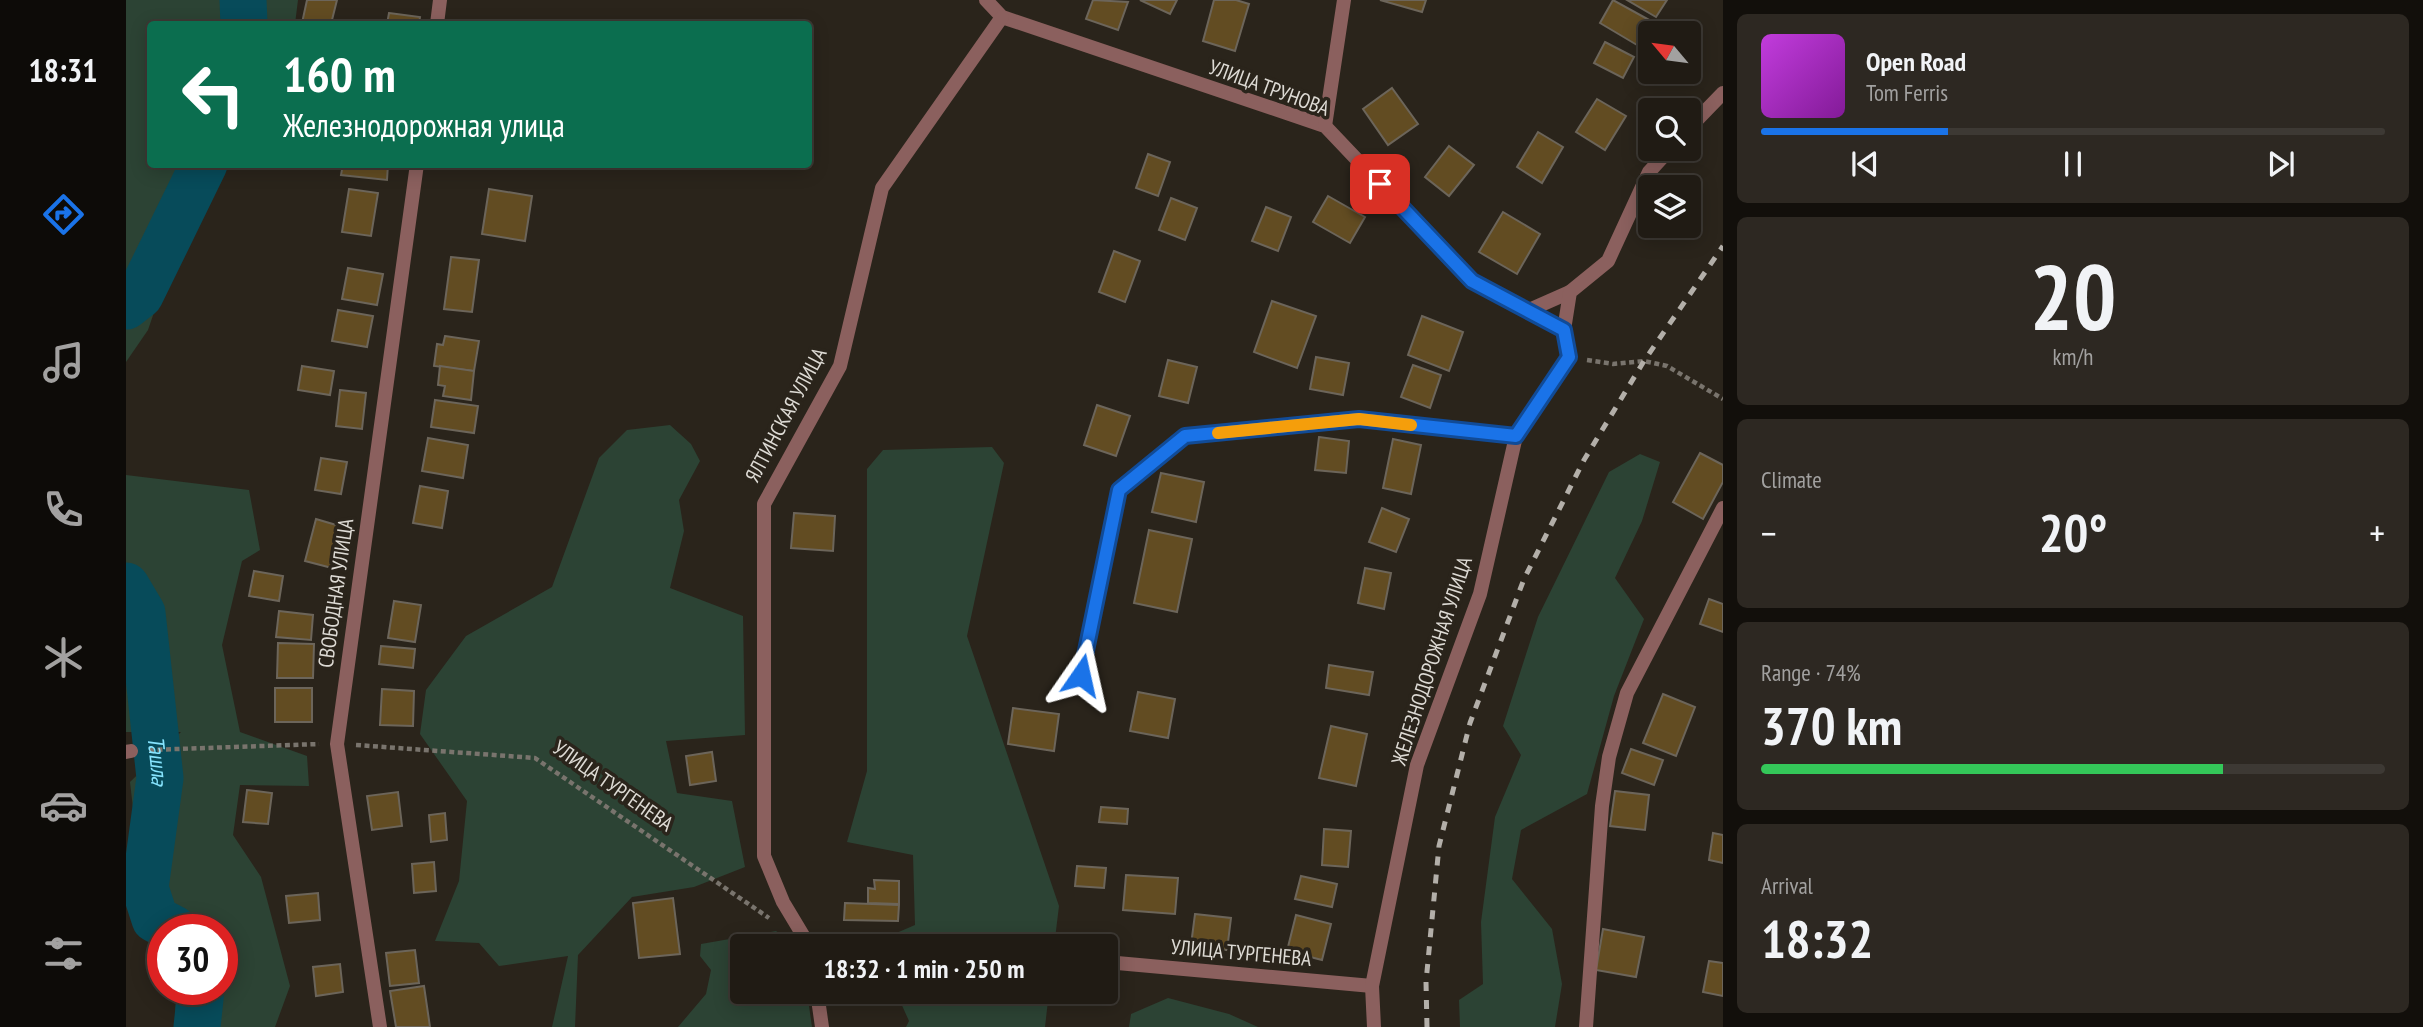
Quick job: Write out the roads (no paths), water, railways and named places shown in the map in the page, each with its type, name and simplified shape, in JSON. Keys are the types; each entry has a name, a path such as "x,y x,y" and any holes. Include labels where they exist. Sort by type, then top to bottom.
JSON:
{"street":[{"path":"437,21 440,0"},
{"name":"УЛИЦА ТРУНОВА","path":"986,0 1002,17 1325,126 1472,281 1564,330"},
{"path":"1325,126 1344,0"},
{"name":"ЯЛТИНСКАЯ УЛИЦА","path":"803,934 783,902 764,856 764,504 840,366 883,188 1002,17"},
{"path":"1701,116 1723,93"},
{"path":"1527,311 1570,292 1608,261 1649,172 1659,161"},
{"name":"СВОБОДНАЯ УЛИЦА","path":"380,1027 337,744 416,168"},
{"path":"1564,330 1570,292"},
{"name":"ЖЕЛЕЗНОДОРОЖНАЯ УЛИЦА","path":"1374,1027 1372,986 1418,765 1480,594 1516,436 1569,357 1564,330"},
{"path":"1081,675 1119,490 1185,436 1359,419 1516,436"},
{"path":"1586,1027 1602,806 1609,757 1627,693 1723,508"},
{"name":"УЛИЦА ТУРГЕНЕВА","path":"1118,963 1372,986"},
{"path":"819,1004 822,1027"}],"waterway":[{"name":"Ташла","path":"243,0 244,21"},
{"name":"Ташла","path":"126,306 140,295 202,168"},
{"name":"Ташла","path":"126,586 142,613 160,778 145,888 153,914"},
{"name":"Ташла","path":"197,1027 199,1005"}],"railway":[{"path":"1427,1027 1426,982 1439,846 1470,723 1524,579 1584,460 1644,361 1723,246"}]}
